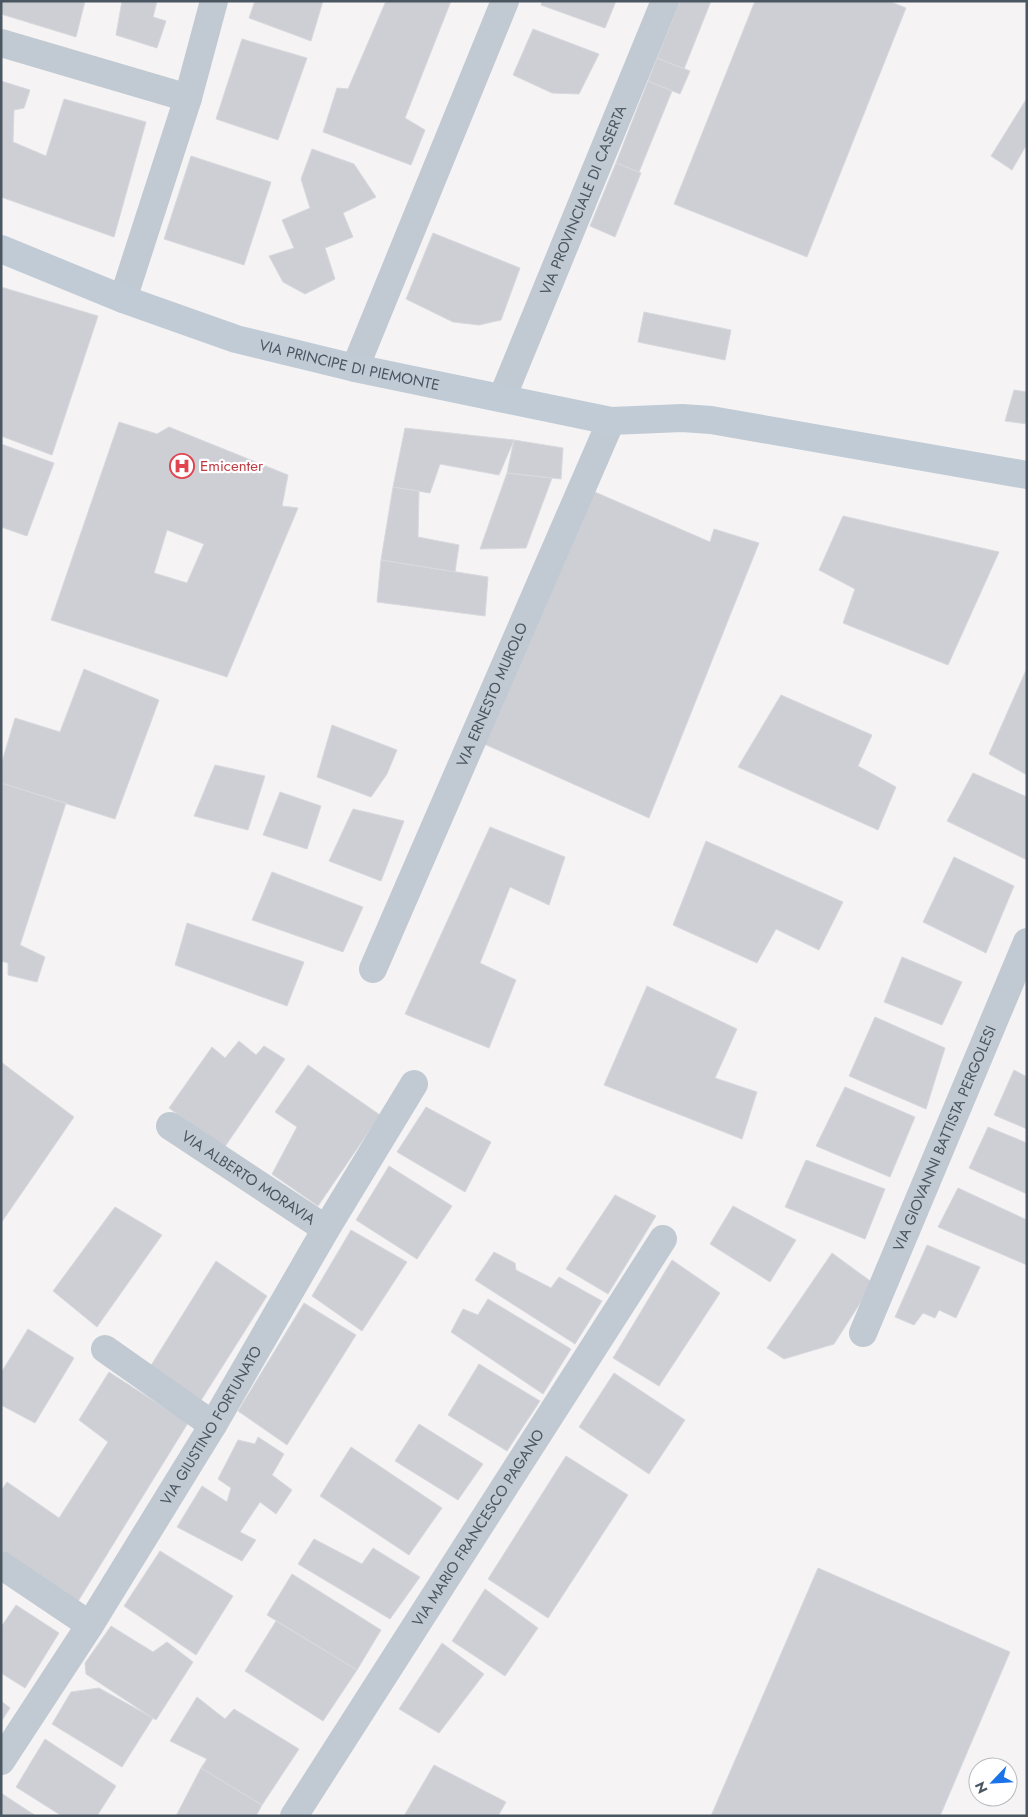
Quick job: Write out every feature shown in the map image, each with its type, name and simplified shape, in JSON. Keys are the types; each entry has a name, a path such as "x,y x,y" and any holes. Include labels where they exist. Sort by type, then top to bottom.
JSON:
{"main road":[{"name":"VIA PRINCIPE DI PIEMONTE","path":"1,249 124,299 236,339 355,368 611,421 682,418 711,420 1027,475"}],"street":[{"path":"124,299 188,98 214,1"},
{"path":"355,368 505,1"},
{"name":"VIA PROVINCIALE DI CASERTA","path":"502,398 664,1"},
{"path":"1,43 188,98"},
{"name":"VIA ERNESTO MUROLO","path":"373,969 611,421"},
{"name":"VIA GIOVANNI BATTISTA PERGOLESI","path":"863,1334 1027,942"},
{"name":"VIA GIUSTINO FORTUNATO","path":"1,1761 90,1625 213,1425 326,1229 414,1084"},
{"name":"VIA ALBERTO MORAVIA","path":"170,1126 326,1229"},
{"name":"VIA MARIO FRANCESCO PAGANO","path":"294,1816 663,1239"},
{"path":"105,1349 213,1425"},
{"path":"1,1565 90,1625"}],"building":[{"path":"1,1 85,1 76,37 1,14"},
{"path":"122,1 157,1 153,17 166,21 157,48 116,35"},
{"path":"255,1 323,1 311,41 249,18"},
{"path":"386,1 451,1 405,118 425,130 411,165 323,132 337,88 348,89"},
{"path":"542,1 616,1 605,28 541,5"},
{"path":"680,1 711,1 684,69 657,58"},
{"path":"755,1 889,1 906,8 807,257 674,204"},
{"path":"533,29 599,54 579,94 552,93 513,75"},
{"path":"242,39 307,58 278,140 216,119"},
{"path":"657,58 690,71 680,94 648,81"},
{"path":"1,81 30,90 24,108 14,110 13,142 46,156 64,99 146,122 114,237 1,197"},
{"path":"648,81 672,91 639,172 616,163"},
{"path":"1027,98 1027,144 1012,170 991,156"},
{"path":"312,149 354,164 376,197 343,213 353,237 325,248 335,279 305,294 283,282 269,256 294,248 282,220 310,208 301,179"},
{"path":"191,156 271,182 244,265 164,239"},
{"path":"616,163 641,173 615,237 590,226"},
{"path":"433,233 520,268 501,320 479,325 453,322 406,299"},
{"path":"1,287 98,316 52,455 1,436"},
{"path":"644,312 731,330 725,360 638,342"},
{"path":"1014,390 1027,392 1027,424 1005,421"},
{"path":"119,422 157,434 169,427 288,475 282,506 298,508 227,677 51,620","holes":["167,530 204,544 187,583 154,573"]},
{"path":"405,428 514,440 499,475 440,464 430,493 393,487"},
{"path":"514,440 563,448 561,479 507,473"},
{"path":"1,444 54,463 27,536 1,527"},
{"path":"507,473 552,478 526,548 480,549"},
{"path":"393,487 419,491 418,537 459,545 455,572 381,560"},
{"path":"588,489 710,542 714,529 759,543 649,818 482,743"},
{"path":"843,516 999,552 948,665 843,623 855,589 819,570"},
{"path":"381,560 488,577 485,616 377,602"},
{"path":"1027,668 1027,775 989,754"},
{"path":"84,669 159,700 115,819 1,783 1,765 15,718 60,732"},
{"path":"781,695 872,735 858,766 896,787 878,830 738,767"},
{"path":"332,725 397,750 387,774 371,797 317,777"},
{"path":"215,765 265,776 248,830 194,816"},
{"path":"973,773 1027,797 1027,860 947,821"},
{"path":"1,783 66,803 20,945 45,957 37,982 8,975 8,963 1,961"},
{"path":"280,792 321,806 307,849 263,835"},
{"path":"353,809 404,821 381,881 329,861"},
{"path":"490,827 565,857 549,905 510,887 480,963 516,980 489,1048 405,1014"},
{"path":"706,841 843,902 819,950 776,929 757,963 673,925"},
{"path":"954,857 1014,886 986,953 923,922"},
{"path":"272,872 363,907 343,952 252,920"},
{"path":"187,923 304,962 287,1006 175,965"},
{"path":"902,957 962,982 942,1025 884,1002"},
{"path":"647,986 737,1029 715,1078 757,1092 742,1139 604,1085"},
{"path":"875,1017 945,1048 926,1109 849,1076"},
{"path":"239,1041 256,1055 264,1046 285,1059 224,1148 169,1108 212,1047 225,1058"},
{"path":"1,1062 74,1117 1,1223"},
{"path":"308,1065 380,1115 318,1206 272,1174 297,1127 275,1112"},
{"path":"1014,1070 1027,1077 1027,1129 994,1115"},
{"path":"845,1087 915,1117 890,1177 816,1146"},
{"path":"426,1107 491,1142 465,1192 397,1152"},
{"path":"988,1127 1027,1143 1027,1194 969,1168"},
{"path":"806,1160 885,1189 865,1239 785,1207"},
{"path":"389,1166 452,1206 417,1259 356,1220"},
{"path":"958,1188 1027,1220 1027,1265 938,1227"},
{"path":"615,1195 656,1216 608,1294 566,1269"},
{"path":"733,1206 796,1240 770,1282 710,1244"},
{"path":"115,1207 162,1235 97,1327 53,1291"},
{"path":"351,1230 407,1262 362,1331 312,1296"},
{"path":"927,1245 980,1267 956,1318 939,1310 935,1318 923,1313 914,1325 895,1317"},
{"path":"494,1252 515,1263 516,1270 551,1288 559,1277 602,1301 575,1344 475,1280"},
{"path":"832,1253 873,1283 834,1344 784,1359 767,1348"},
{"path":"672,1260 720,1293 659,1386 613,1358"},
{"path":"216,1261 267,1296 200,1402 150,1367"},
{"path":"488,1299 571,1349 543,1394 451,1332 463,1309 478,1315"},
{"path":"304,1303 356,1335 287,1445 238,1411"},
{"path":"28,1329 74,1358 35,1423 1,1405 1,1373"},
{"path":"479,1364 540,1401 507,1451 448,1415"},
{"path":"109,1372 188,1423 77,1603 1,1550 1,1491 7,1482 59,1518 108,1442 79,1420"},
{"path":"614,1373 685,1420 649,1474 579,1427"},
{"path":"419,1424 483,1464 458,1500 395,1461"},
{"path":"258,1437 284,1454 272,1475 292,1490 276,1514 260,1502 240,1532 256,1540 242,1561 177,1527 202,1486 227,1502 231,1488 218,1479 238,1440 255,1444"},
{"path":"351,1447 442,1508 409,1555 320,1496"},
{"path":"566,1456 628,1495 548,1618 488,1579"},
{"path":"314,1539 362,1564 373,1548 420,1577 390,1619 298,1564"},
{"path":"160,1551 233,1596 196,1655 124,1606"},
{"path":"818,1568 1010,1652 940,1816 711,1816"},
{"path":"292,1574 381,1630 357,1670 267,1615"},
{"path":"485,1589 538,1628 505,1676 452,1641"},
{"path":"16,1605 59,1633 25,1688 1,1673 1,1627"},
{"path":"276,1621 357,1670 323,1721 245,1671"},
{"path":"111,1626 153,1652 167,1642 193,1662 156,1720 86,1674 85,1663"},
{"path":"442,1643 484,1674 439,1733 399,1709"},
{"path":"99,1688 153,1718 122,1767 52,1724 71,1692"},
{"path":"197,1697 225,1719 234,1709 299,1749 262,1805 201,1768 207,1759 170,1741"},
{"path":"1,1701 10,1708 1,1722"},
{"path":"45,1739 116,1786 97,1816 62,1816 16,1787"},
{"path":"434,1765 506,1802 498,1816 404,1816"},
{"path":"201,1768 262,1805 256,1816 176,1816"},
{"path":"1,1793 36,1816 1,1816"}],"place":[{"name":"Emicenter","path":"182,466"}]}
